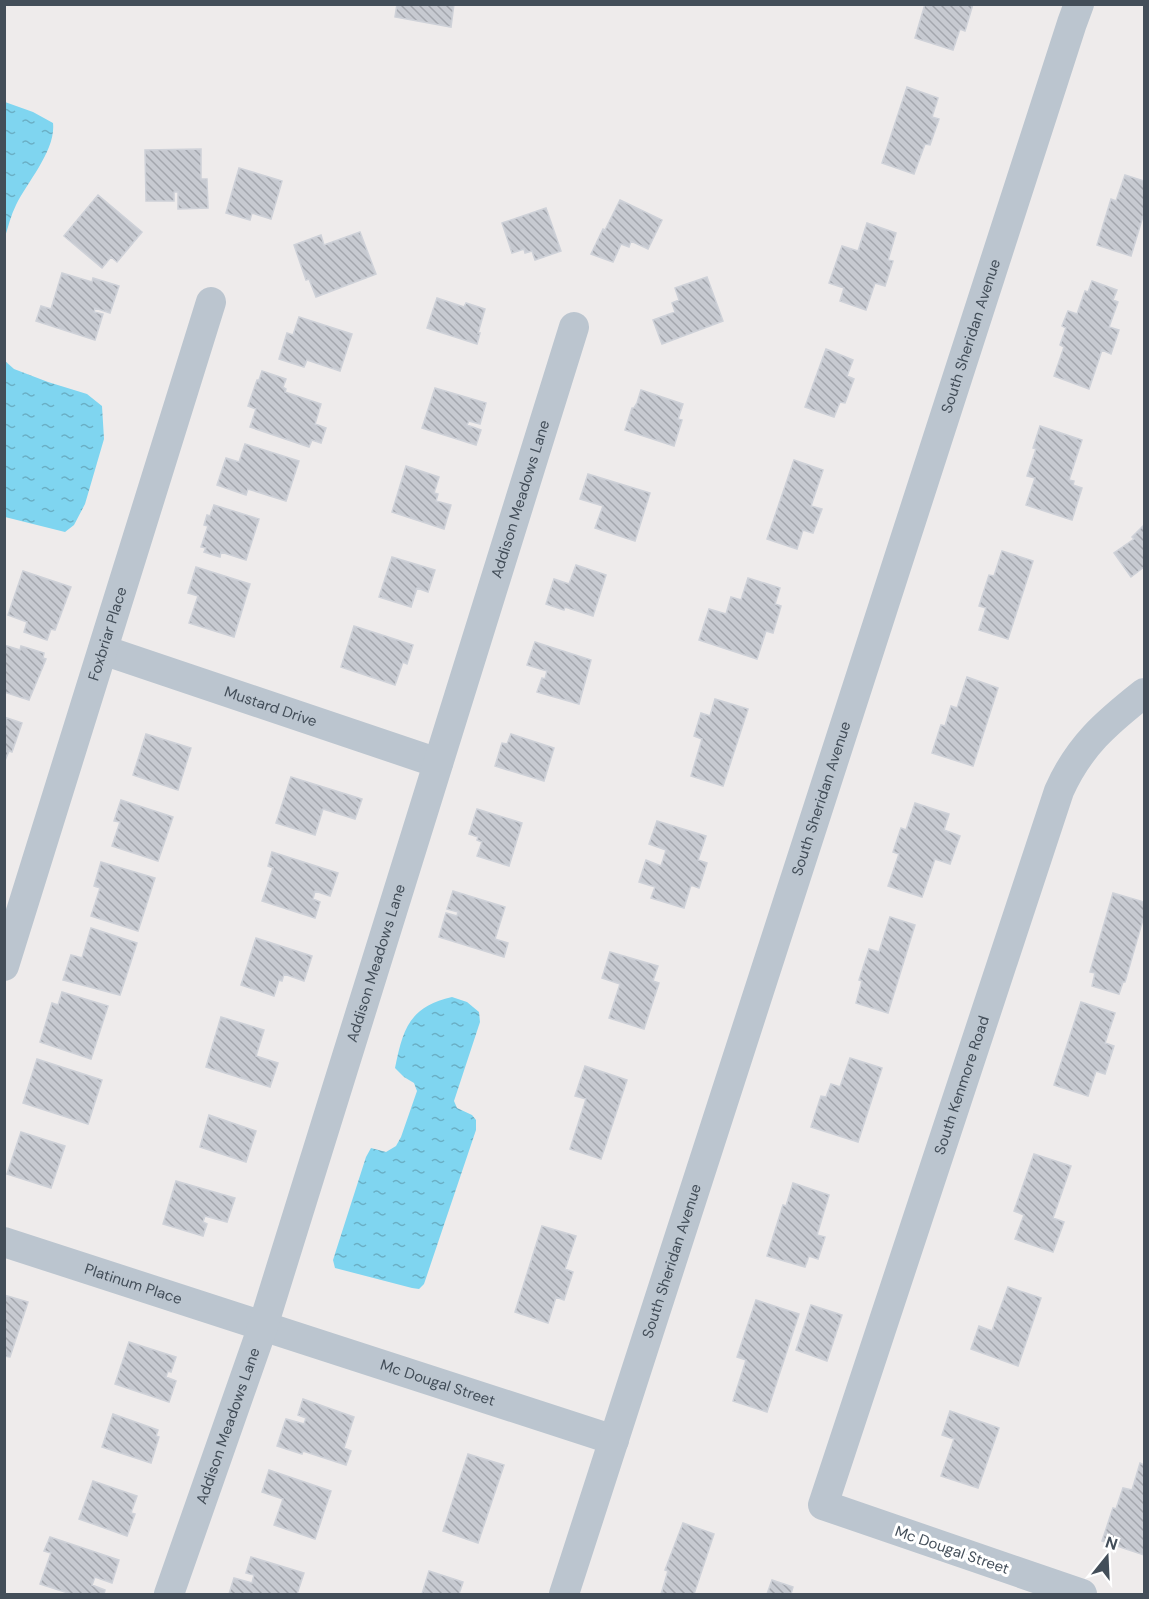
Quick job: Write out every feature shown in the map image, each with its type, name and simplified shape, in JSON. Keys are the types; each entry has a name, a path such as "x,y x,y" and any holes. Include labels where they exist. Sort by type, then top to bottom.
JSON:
{"street":[{"name":"South Sheridan Avenue","path":"564,1594 1079,4"},
{"name":"Foxbriar Place","path":"4,966 211,302"},
{"name":"Addison Meadows Lane","path":"169,1594 263,1326 574,327"},
{"name":"Mustard Drive","path":"103,650 438,763"},
{"name":"South Kenmore Road","path":"823,1505 1059,790 1080,752 1093,736 1144,693"},
{"name":"Platinum Place","path":"4,1242 263,1326"},
{"name":"Mc Dougal Street","path":"263,1326 614,1440"},
{"name":"Mc Dougal Street","path":"823,1505 1082,1594"}],"water":[{"path":"5,102 33,112 53,123 53,133 46,154 16,205 5,237"},
{"path":"5,361 14,369 87,394 102,406 104,439 85,504 74,525 65,532 5,517"},
{"path":"452,997 467,1002 479,1012 480,1022 454,1101 457,1108 472,1115 476,1120 476,1130 424,1284 419,1289 412,1288 335,1268 333,1260 366,1157 371,1148 386,1152 396,1146 417,1091 414,1083 395,1068 405,1031 417,1014 426,1007"}],"building":[{"path":"397,4 454,4 451,27 395,17"},
{"path":"925,4 973,4 965,31 960,29 953,50 915,38"},
{"path":"907,87 938,98 932,117 939,119 930,145 925,144 914,174 882,163"},
{"path":"201,149 201,179 207,179 208,208 178,209 178,192 174,192 174,201 146,201 145,150"},
{"path":"239,168 282,181 271,219 252,213 250,220 226,213"},
{"path":"1125,175 1144,181 1144,213 1131,256 1097,245 1111,199 1116,201"},
{"path":"98,195 142,232 117,262 111,257 102,268 64,236"},
{"path":"620,200 662,220 648,249 631,241 629,247 621,244 613,262 591,254"},
{"path":"546,208 561,251 535,260 532,251 525,253 524,249 512,253 502,223"},
{"path":"867,223 896,233 888,260 893,261 885,286 875,283 866,310 840,301 844,288 829,283 842,246 858,251"},
{"path":"360,232 376,274 316,297 309,279 306,280 294,245 321,235 324,245"},
{"path":"62,273 92,282 93,278 119,286 110,313 95,308 94,312 103,314 95,340 36,321 41,306 51,309"},
{"path":"707,277 723,321 662,344 653,320 675,312 672,303 679,300 675,288"},
{"path":"1092,281 1117,290 1113,300 1118,302 1109,327 1119,330 1111,354 1102,350 1089,389 1054,376 1064,347 1060,345 1066,328 1062,326 1068,311 1077,314 1085,291 1088,292"},
{"path":"437,298 464,307 466,303 485,309 477,344 427,328"},
{"path":"299,317 352,334 340,371 307,360 304,367 279,359 287,333 293,335"},
{"path":"826,349 853,360 847,376 854,379 845,403 840,402 834,417 805,407"},
{"path":"262,371 286,379 283,387 286,389 285,392 321,404 315,424 326,428 321,443 312,440 309,447 250,427 256,409 248,406"},
{"path":"435,388 486,403 480,424 469,421 467,425 481,430 476,445 422,428"},
{"path":"641,390 683,404 678,419 682,420 674,446 625,430"},
{"path":"1040,426 1082,440 1069,480 1074,481 1073,485 1082,488 1072,520 1026,505 1035,478 1027,476 1036,449 1033,448"},
{"path":"245,444 299,461 286,501 248,489 246,495 217,485 226,458 239,462"},
{"path":"794,460 823,470 811,506 822,509 813,533 803,530 797,549 767,539"},
{"path":"406,466 439,477 434,493 438,494 436,501 451,505 444,529 392,512"},
{"path":"588,474 650,493 635,541 595,528 603,506 580,499"},
{"path":"214,505 259,519 246,560 221,552 220,557 204,552 206,548 201,547 208,526 204,525 207,515 210,516"},
{"path":"1144,525 1144,567 1131,577 1114,553 1134,539 1132,537"},
{"path":"1002,551 1033,561 1008,639 979,630 986,608 979,606 989,575 994,576"},
{"path":"392,557 435,570 428,592 417,588 411,607 379,597"},
{"path":"576,565 606,575 593,616 546,604 554,579 569,584"},
{"path":"196,567 250,584 234,637 189,623 198,596 188,593"},
{"path":"23,571 71,587 55,630 51,629 47,640 24,632 27,622 8,615"},
{"path":"748,578 780,588 775,604 781,606 773,633 766,631 757,659 699,640 709,609 726,614 731,597 741,600"},
{"path":"354,626 413,645 407,664 403,662 395,685 341,667"},
{"path":"535,642 591,660 579,704 537,692 547,671 527,665"},
{"path":"4,645 20,650 21,646 44,653 43,658 46,659 29,700 4,692"},
{"path":"967,677 998,688 973,766 932,753 941,725 945,726 951,706 957,708"},
{"path":"715,699 748,709 723,786 691,776 702,739 694,736 701,713 710,716"},
{"path":"4,717 22,723 12,752 9,751 4,763"},
{"path":"146,734 191,748 178,790 133,775"},
{"path":"511,734 554,748 544,781 495,766 502,743 507,744"},
{"path":"291,777 362,799 355,819 323,809 315,835 276,823"},
{"path":"121,800 173,817 158,861 112,846 120,822 114,821"},
{"path":"915,803 949,814 944,830 960,836 950,864 935,859 922,897 888,886 899,854 893,852 901,828 906,830"},
{"path":"477,809 522,823 509,866 477,856 482,842 477,840 478,837 469,834"},
{"path":"657,821 706,836 698,860 707,863 699,888 691,885 684,908 651,898 655,887 639,882 646,860 661,866 666,850 649,844"},
{"path":"272,852 338,873 330,896 315,891 313,899 320,902 315,918 262,901 273,868 268,866"},
{"path":"101,862 155,878 138,931 91,916 100,888 94,886"},
{"path":"453,891 505,907 495,939 508,943 504,957 439,937 446,913 457,916 458,912 447,909"},
{"path":"1113,893 1144,902 1144,916 1125,982 1119,994 1092,986 1095,973 1090,972"},
{"path":"890,917 915,925 888,1013 856,1003 862,981 859,980 869,949 879,952"},
{"path":"91,928 137,943 120,995 63,980 71,955 82,958"},
{"path":"256,938 312,956 304,981 284,974 282,981 279,980 274,996 241,985"},
{"path":"610,952 658,966 653,981 659,983 644,1029 609,1018 620,984 602,978"},
{"path":"62,992 108,1006 91,1059 40,1042 52,1003 58,1005"},
{"path":"1081,1002 1115,1013 1105,1043 1114,1046 1105,1074 1096,1071 1088,1096 1054,1085"},
{"path":"221,1017 264,1030 256,1056 278,1063 270,1087 206,1067"},
{"path":"850,1058 882,1068 858,1142 811,1127 821,1096 826,1097 831,1084 840,1087"},
{"path":"37,1059 102,1080 88,1124 23,1103"},
{"path":"585,1066 627,1080 601,1159 570,1149 586,1099 575,1096"},
{"path":"209,1115 256,1131 246,1162 200,1147"},
{"path":"21,1132 65,1146 51,1188 7,1174"},
{"path":"1034,1154 1071,1166 1053,1218 1064,1222 1053,1252 1015,1239 1024,1215 1014,1211"},
{"path":"176,1181 235,1198 227,1222 205,1216 203,1222 207,1224 203,1236 163,1224"},
{"path":"793,1183 829,1195 817,1235 825,1237 818,1259 809,1256 805,1267 767,1256 783,1205 786,1206"},
{"path":"542,1226 576,1236 565,1269 573,1272 564,1300 556,1297 548,1323 515,1312"},
{"path":"1008,1287 1041,1298 1018,1366 971,1349 979,1326 992,1331"},
{"path":"4,1295 28,1302 10,1357 4,1356"},
{"path":"756,1300 799,1314 767,1412 733,1401 746,1360 737,1357"},
{"path":"811,1305 842,1315 827,1361 796,1350"},
{"path":"129,1342 176,1357 171,1372 168,1371 166,1377 176,1381 169,1402 115,1384"},
{"path":"303,1399 354,1417 344,1448 351,1451 346,1465 303,1451 302,1454 277,1446 286,1419 304,1424 306,1418 298,1415"},
{"path":"950,1411 999,1428 978,1488 941,1476 954,1439 942,1435"},
{"path":"113,1414 158,1430 156,1436 159,1437 151,1463 102,1447"},
{"path":"468,1454 504,1465 478,1543 443,1531"},
{"path":"1140,1463 1144,1465 1144,1555 1102,1541 1113,1508 1116,1509 1123,1488 1132,1490"},
{"path":"269,1470 331,1491 315,1539 274,1525 283,1499 262,1492"},
{"path":"93,1481 137,1496 131,1513 135,1514 127,1536 79,1519"},
{"path":"683,1523 714,1534 694,1594 661,1594 668,1571 665,1570"},
{"path":"50,1537 119,1560 112,1583 95,1577 92,1585 105,1590 104,1594 71,1594 40,1584 51,1553 44,1551"},
{"path":"251,1557 304,1573 297,1594 229,1594 234,1578 252,1583 254,1575 246,1573"},
{"path":"429,1571 463,1582 459,1594 422,1594"},
{"path":"772,1580 793,1587 791,1594 767,1594"}]}
